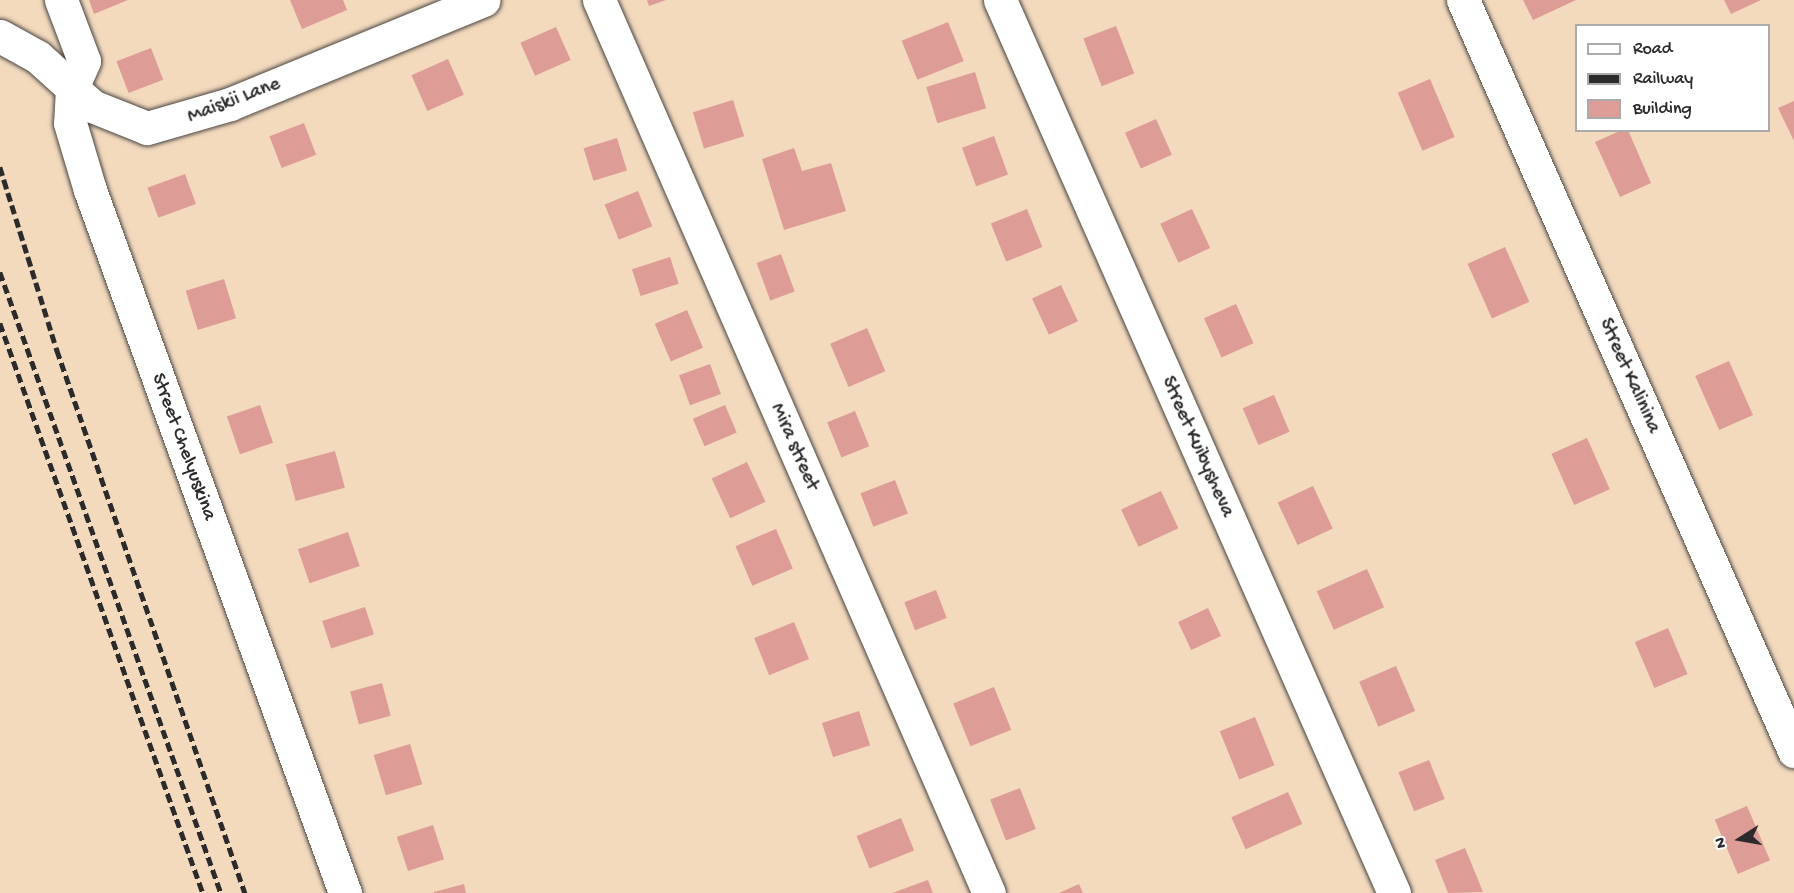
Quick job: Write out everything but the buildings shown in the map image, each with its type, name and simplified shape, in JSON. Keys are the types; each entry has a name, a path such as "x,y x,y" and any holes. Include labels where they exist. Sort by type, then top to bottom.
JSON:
{"street":[{"name":"Street Chelyuskina","path":"61,0 84,61 72,88 70,123 90,190 345,893"},
{"name":"Maiskii Lane","path":"0,36 38,57 72,88 123,122 169,125 483,0"},
{"name":"Mira street","path":"598,0 989,893"},
{"name":"Street Kuibysheva","path":"1000,0 1394,893"},
{"name":"Street Kalinina","path":"1463,0 1794,752"}],"railway":[{"path":"0,167 57,350 245,893"},
{"path":"0,272 221,893"},
{"path":"0,323 203,893"}]}
